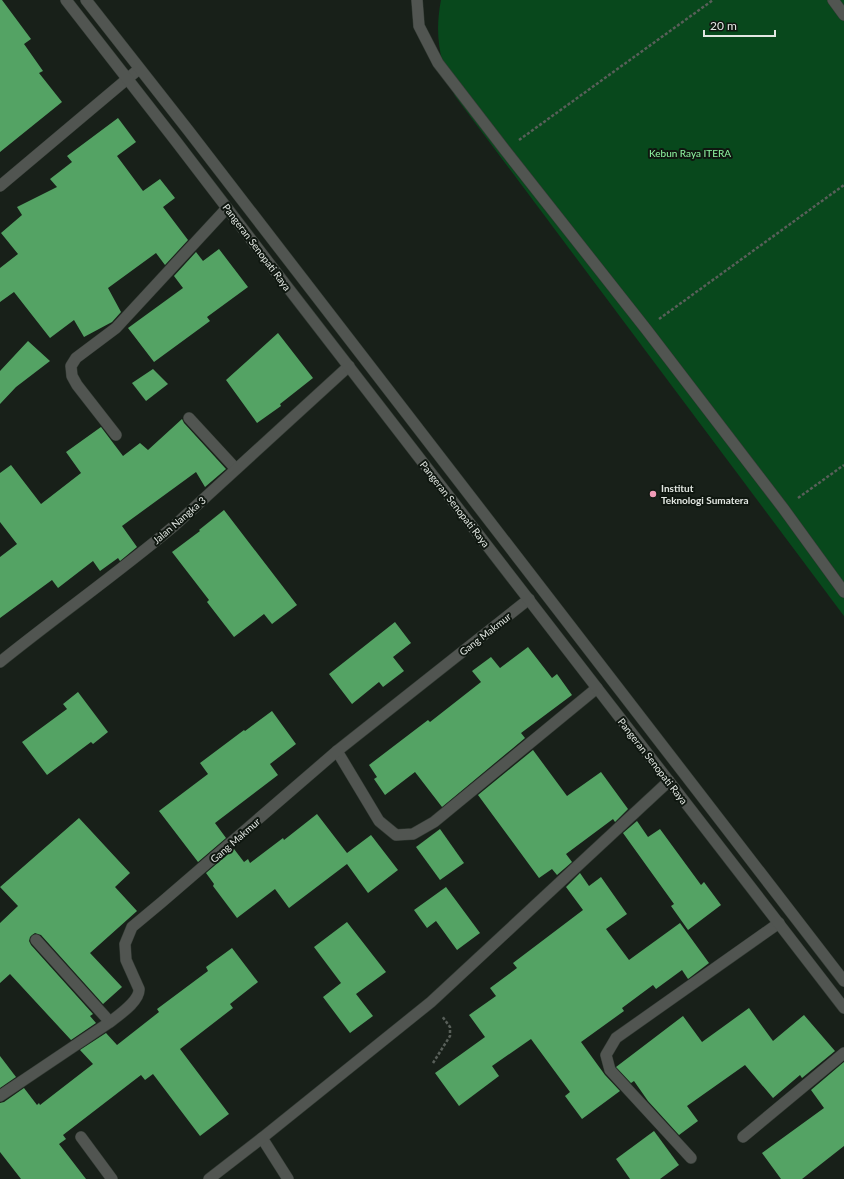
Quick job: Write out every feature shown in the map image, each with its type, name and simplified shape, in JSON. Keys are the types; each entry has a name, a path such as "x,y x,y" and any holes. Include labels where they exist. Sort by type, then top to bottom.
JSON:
{"street":[{"name":"Pangeran Senopati Raya","path":"66,0 176,140 348,366 844,1008"},
{"name":"Pangeran Senopati Raya","path":"86,0 188,130 844,981"},
{"path":"417,0 419,26 438,63 646,329 783,508 844,592"},
{"path":"833,0 844,15"},
{"path":"0,186 139,69"},
{"path":"176,140 188,130"},
{"path":"116,435 76,385 72,376 71,366 76,358 116,328 227,208"},
{"name":"Jalan Nangka 3","path":"0,662 147,549 348,366"},
{"path":"189,418 236,469"},
{"name":"Gang Makmur","path":"0,1096 110,1022 138,997 140,994 137,984 126,960 125,944 132,927 337,752 529,600"},
{"path":"337,752 379,821 396,835 413,834 434,822 597,688"},
{"path":"209,1179 431,1002 668,781"},
{"path":"691,1158 610,1070 606,1055 616,1038 779,923"},
{"path":"36,940 110,1022"},
{"path":"743,1137 844,1053"},
{"path":"81,1137 112,1179"},
{"path":"262,1138 288,1179"}],"path":[{"path":"505,150 714,0"},
{"path":"646,329 844,185"},
{"path":"783,508 844,465"},
{"path":"431,1002 450,1027 450,1036 433,1063"}],"green space":[{"name":"Kebun Raya ITERA","path":"441,0 844,0 844,616 455,96 442,61 438,37"}],"building":[{"path":"0,0 2,0 31,39 24,44 43,71 39,73 62,102 0,152"},
{"path":"118,118 136,142 117,156 143,191 160,179 175,198 163,207 188,240 165,265 156,253 108,288 121,312 112,322 84,337 74,320 50,338 14,292 0,302 0,268 18,254 1,233 22,215 17,207 57,187 50,179 72,162 67,156"},
{"path":"219,249 248,287 207,317 210,321 154,362 128,328 183,288 174,276 196,252 203,261"},
{"path":"278,333 313,378 280,404 281,406 257,423 226,380"},
{"path":"28,341 50,361 16,387 0,404 0,371"},
{"path":"153,369 168,384 146,401 132,383"},
{"path":"182,419 226,469 205,487 196,472 122,526 137,547 120,561 118,558 100,571 93,561 58,588 52,580 0,618 0,557 17,544 0,522 0,473 11,465 41,504 81,473 66,452 101,427 123,456 140,443 148,450"},
{"path":"224,510 297,605 272,624 264,614 234,637 207,602 209,600 172,552 200,531 199,530"},
{"path":"395,622 411,643 393,657 404,671 383,687 379,682 352,704 329,674"},
{"path":"528,647 552,678 557,674 572,695 521,733 525,738 442,807 415,772 385,795 374,779 377,777 369,765 428,720 430,722 481,682 472,671 491,657 500,668"},
{"path":"78,692 108,732 93,744 91,742 47,775 22,742 67,709 63,704"},
{"path":"272,711 296,744 270,764 278,775 215,823 226,838 198,862 159,811 208,774 200,763"},
{"path":"533,750 567,796 601,772 628,809 615,822 613,819 566,854 572,862 557,875 552,869 539,878 478,795"},
{"path":"317,814 347,853 371,835 398,870 368,893 347,864 289,908 275,889 237,918 213,886 214,884 206,873 234,849 244,862 248,859 250,863 283,838 284,840"},
{"path":"79,818 130,873 115,887 137,911 90,953 122,987 103,1004 41,935 35,933 30,937 29,941 31,945 93,1014 90,1016 96,1023 71,1040 10,974 0,983 0,923 18,906 0,887"},
{"path":"637,821 648,837 660,829 701,885 704,882 721,905 688,930 671,906 674,904 623,833"},
{"path":"440,829 464,863 440,880 416,847"},
{"path":"580,873 589,886 601,877 627,914 606,929 629,960 680,923 709,963 688,979 682,970 656,989 653,985 622,1008 624,1011 581,1042 605,1075 620,1091 582,1119 565,1096 570,1092 531,1039 492,1066 499,1076 459,1106 435,1073 485,1037 469,1015 496,996 490,988 517,968 513,963 583,910 566,887"},
{"path":"446,887 480,933 457,950 436,921 427,928 414,910"},
{"path":"347,922 386,972 356,994 373,1016 350,1033 323,997 341,983 314,947"},
{"path":"232,948 258,982 230,1004 233,1008 180,1049 229,1114 200,1136 153,1074 145,1080 141,1075 63,1135 66,1139 59,1144 86,1179 21,1179 0,1152 0,1103 4,1102 24,1088 37,1105 39,1103 40,1105 93,1064 80,1050 106,1033 117,1045 159,1012 157,1009 208,971 206,967"},
{"path":"749,1008 773,1041 804,1015 835,1051 802,1078 800,1075 773,1098 745,1065 687,1106 698,1121 679,1135 648,1101 634,1081 631,1083 616,1067 683,1016 702,1042"},
{"path":"0,1056 16,1077 0,1088"},
{"path":"844,1062 844,1146 802,1179 781,1179 762,1153 824,1108 811,1090"},
{"path":"654,1131 679,1165 660,1179 630,1179 616,1159"}],"place":[{"name":"Institut Teknologi Sumatera","path":"653,494"}]}
